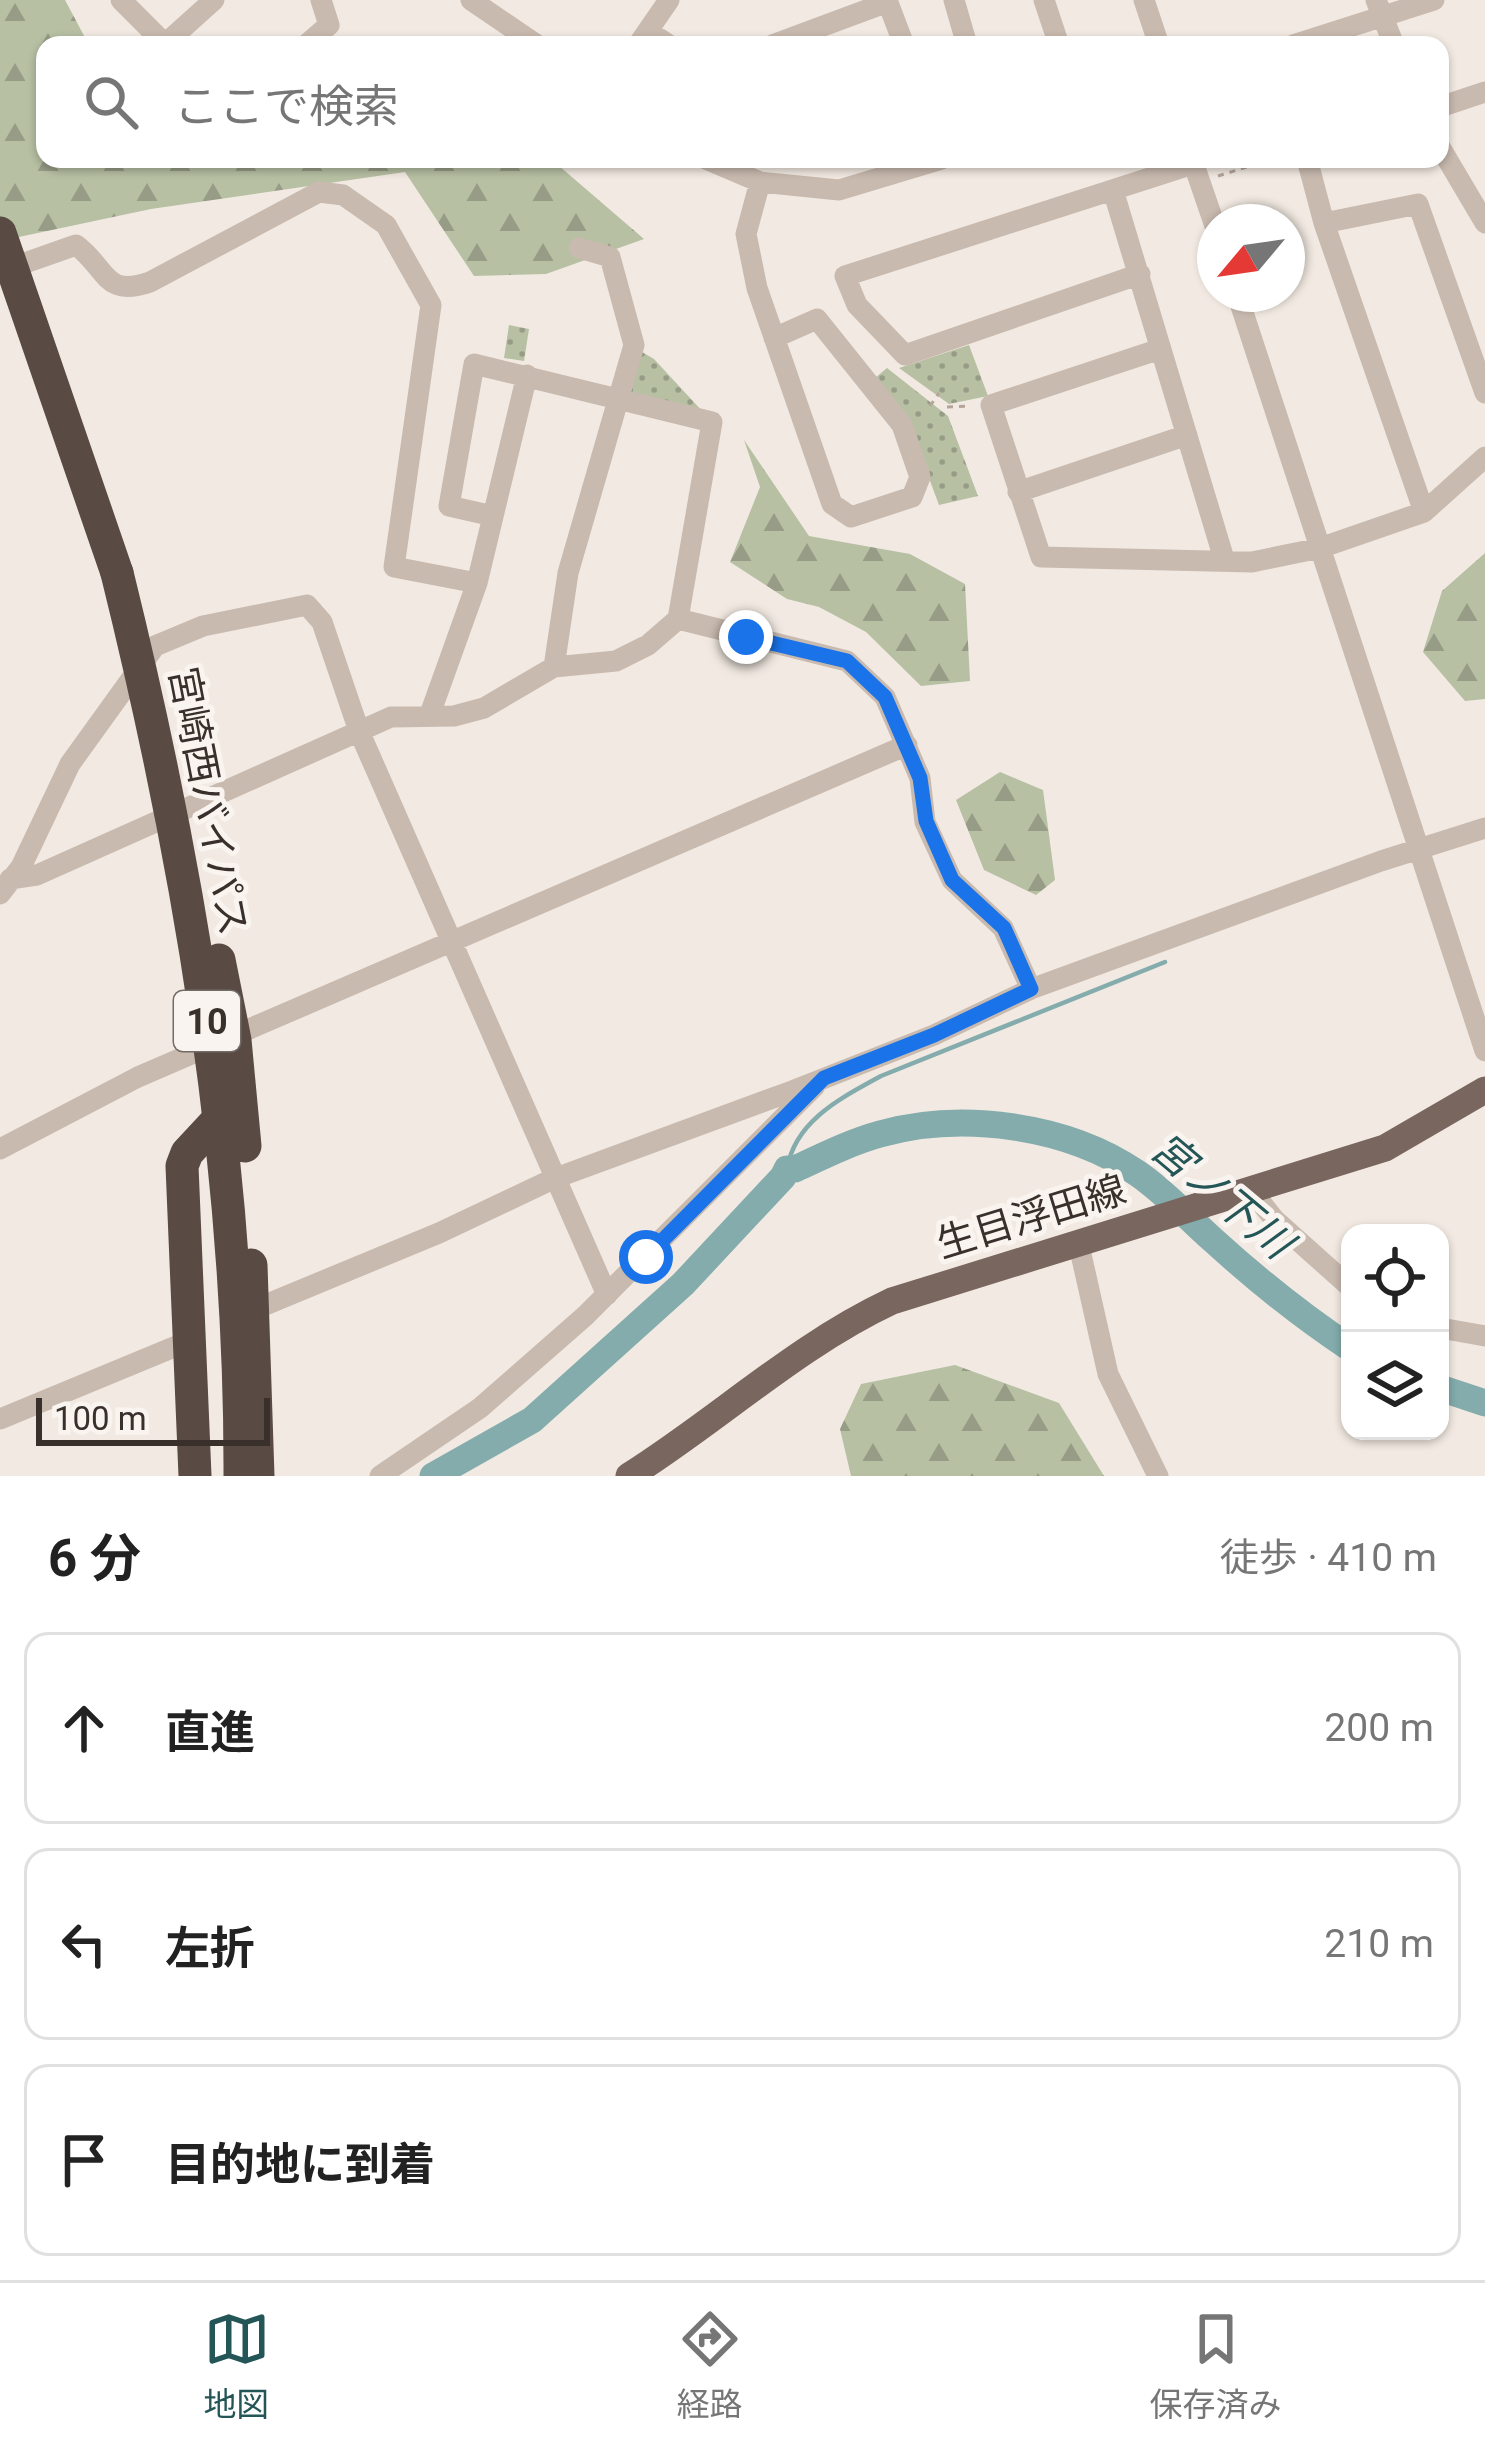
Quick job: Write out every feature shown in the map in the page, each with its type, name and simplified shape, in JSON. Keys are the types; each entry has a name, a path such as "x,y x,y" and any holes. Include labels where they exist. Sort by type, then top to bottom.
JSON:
{"highway":[{"name":"宮崎西バイパス","path":"0,233 5,273 114,574 138,657 176,832 220,1121 232,1239 240,1476"},
{"name":"宮崎西バイパス","path":"114,574 183,919 214,1124 230,1476"},
{"path":"138,657 197,848 235,1040 248,1171 257,1476"},
{"path":"195,1476 182,1166 187,1153 214,1124"}],"main road":[{"name":"生目浮田線","path":"629,1476 673,1449 837,1327 892,1301 1385,1148 1485,1090"}],"street":[{"path":"122,0 156,36"},
{"path":"175,36 214,0"},
{"path":"316,36 329,25 322,0"},
{"path":"471,0 524,36"},
{"path":"644,36 669,0"},
{"path":"954,0 964,36"},
{"path":"1045,0 1056,36"},
{"path":"1144,0 1156,36"},
{"path":"1314,36 1379,8 1434,0"},
{"path":"796,36 887,1 901,36"},
{"path":"1379,8 1390,36"},
{"path":"1449,104 1485,92"},
{"path":"1449,158 1478,195 1485,223"},
{"path":"727,168 760,182 839,190 912,168"},
{"path":"1140,274 905,355 857,305 845,276 1195,168 1207,204"},
{"path":"1309,168 1424,512"},
{"path":"760,182 746,234 757,288 774,338 832,504 851,517 912,497 920,477 902,425 817,319 774,338"},
{"path":"1113,190 1225,559"},
{"path":"5,273 76,245 110,281 130,289 319,191 343,195 386,225 431,305 394,567 477,583"},
{"path":"1324,223 1418,204 1485,393"},
{"path":"554,668 568,573 634,344 610,257 579,248"},
{"path":"1243,312 1485,1051"},
{"path":"1160,349 991,405 1041,556 1252,562 1320,548 1424,512 1485,457"},
{"path":"5,887 392,717 454,716 484,708 554,668 616,661 648,645 678,619 712,422 474,364 449,506 493,516"},
{"path":"430,714 477,583 527,375"},
{"path":"1018,492 1187,435"},
{"path":"5,887 21,867 89,733 155,646 187,630 307,605 322,622 359,731 608,1295"},
{"path":"678,619 847,661 885,697 920,778 926,821 952,880 1004,928 1031,989"},
{"path":"0,1149 138,1077 907,746"},
{"path":"254,1310 439,1233 553,1179 721,1120 934,1035 1031,989 1485,828"},
{"path":"380,1476 480,1408 608,1295 824,1078"},
{"path":"1251,1190 1274,1220 1341,1279"},
{"path":"1078,1241 1108,1374 1158,1476"},
{"path":"0,1419 190,1323"},
{"path":"1449,1330 1485,1336"}],"path":[{"path":"930,406 939,393"},
{"path":"947,407 991,405"}],"green space":[{"path":"0,0 65,0 84,36 36,36 36,168 561,168 644,239 546,274 474,276 405,172 151,209 0,241"},
{"path":"509,325 529,329 524,361 504,358"},
{"path":"969,345 988,396 949,404 899,368"},
{"path":"642,352 654,359 703,412 628,393"},
{"path":"887,368 948,416 978,496 939,505 908,422 875,378"},
{"path":"744,440 809,536 910,554 965,584 970,681 921,686 866,632 819,607 787,599 730,562 760,487"},
{"path":"1485,553 1485,699 1465,701 1423,652 1442,591"},
{"path":"1000,772 1043,790 1055,880 1036,895 984,870 956,800"},
{"path":"955,1365 1059,1403 1104,1476 851,1476 840,1429 861,1384"}],"waterway":[{"path":"787,1169 810,1124 881,1076 1165,962"},
{"name":"宮ノ下川","path":"433,1476 532,1420 683,1284 787,1169 869,1137 912,1127 1013,1127 1079,1143 1109,1157 1147,1180 1262,1283 1341,1342"},
{"name":"宮ノ下川","path":"1449,1391 1485,1403"}],"route":[{"path":"646,1257 824,1078 934,1035 1031,989 1004,928 952,880 926,821 920,778 885,697 847,661 746,637"}]}
